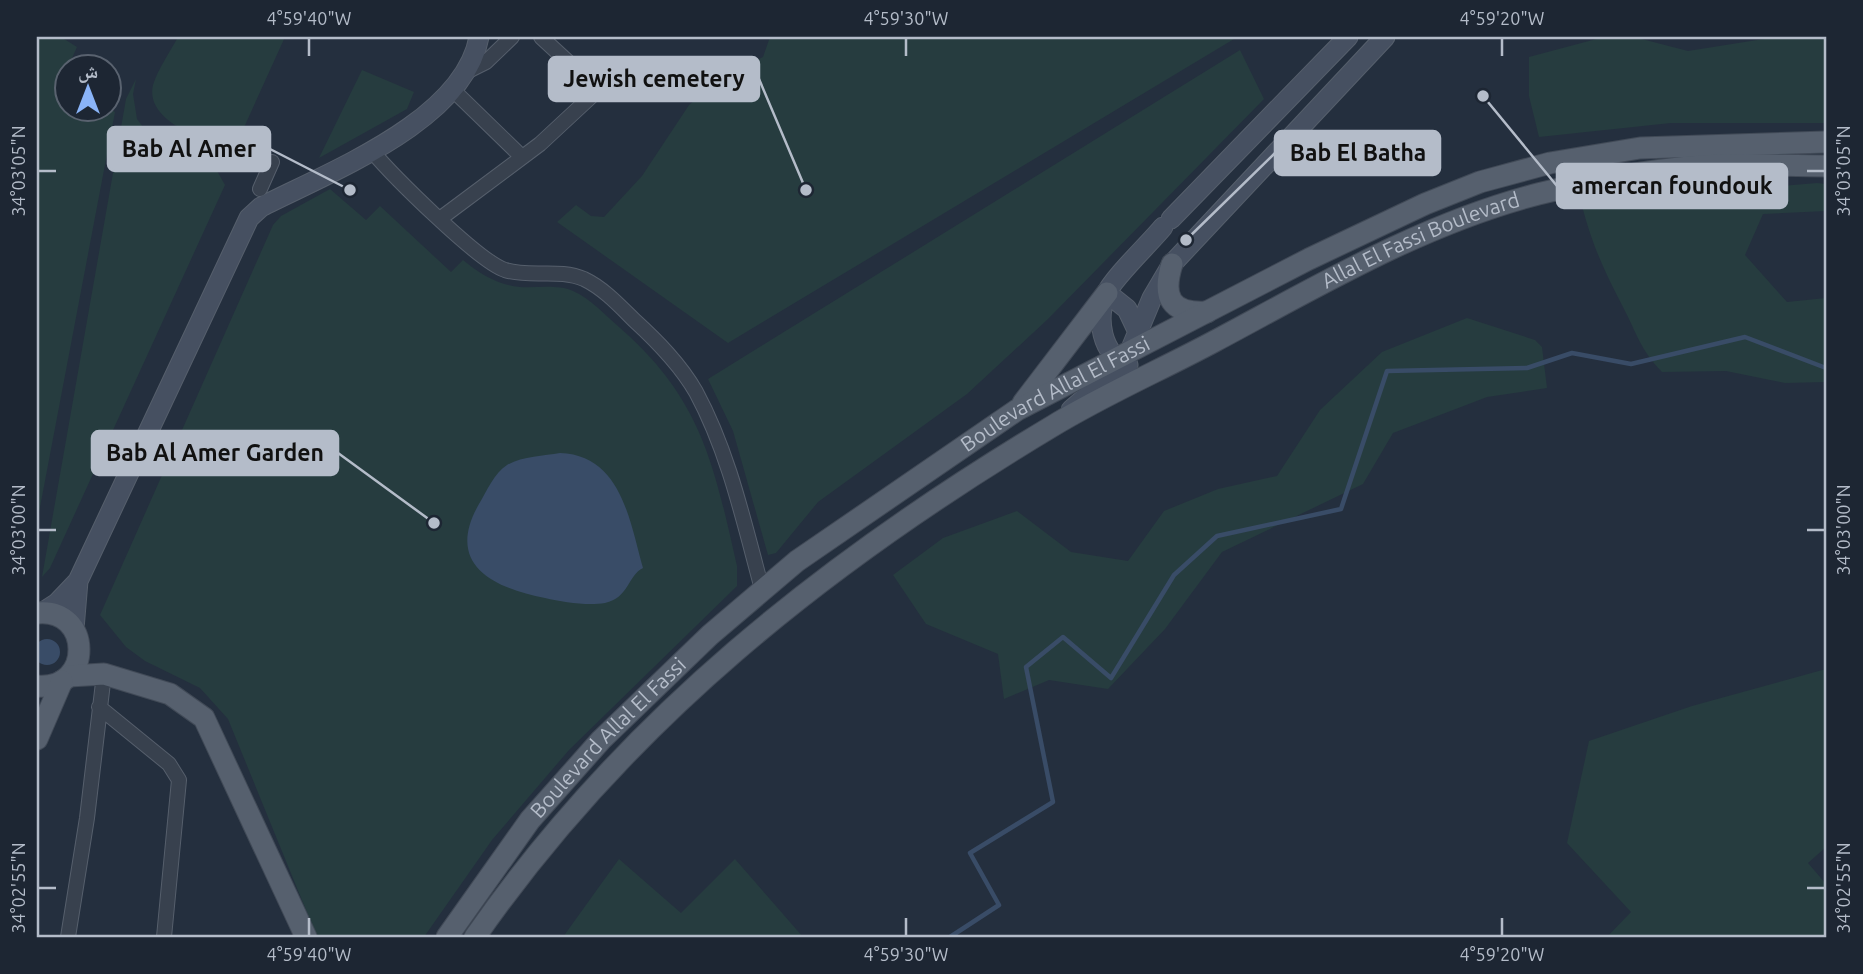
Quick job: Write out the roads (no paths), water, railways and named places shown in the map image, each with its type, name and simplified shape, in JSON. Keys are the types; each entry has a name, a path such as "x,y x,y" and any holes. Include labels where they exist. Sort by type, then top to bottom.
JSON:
{"main road":[{"path":"40,613 58,603 78,581 249,218 261,206 371,150 426,116 464,73 479,37"},
{"path":"1017,410 1107,293 1167,223 1348,37"},
{"path":"1054,425 1128,350 1159,283 1172,264 1385,37"},
{"name":"Boulevard Allal El Fassi","path":"447,937 530,820 601,740 762,589 797,561 1017,410 1128,350 1209,312 1309,259 1425,204 1480,182 1550,163 1667,145 1826,142"},
{"path":"1550,163 1554,191"},
{"name":"Allal El Fassi Boulevard","path":"1160,370 1341,273 1425,232 1480,211 1554,191 1672,170 1718,165 1826,166"},
{"path":"1172,264 1167,287 1171,301 1189,312 1209,312"},
{"path":"1107,293 1103,336 1160,370"},
{"path":"1107,293 1126,309 1128,350"},
{"name":"Boulevard Allal El Fassi","path":"475,937 548,839 659,719 730,652 793,601 873,544 1054,425 1160,370"},
{"path":"37,739 66,679 76,666 78,581"},
{"path":"40,613 65,620 104,674"},
{"path":"37,686 51,686 66,679 104,674 170,694 204,718 306,937"}],"street":[{"path":"464,73 486,62 512,37"},
{"path":"441,218 540,144 597,91 541,37"},
{"path":"452,89 521,156"},
{"path":"371,150 389,172 498,267 519,272 562,273 588,281 613,300 665,350 695,391 718,440 736,491 762,589"},
{"path":"260,189 272,162"},
{"path":"68,937 87,818 104,674"},
{"path":"99,707 169,764 179,780 164,937"}],"water":[{"path":"560,453 581,457 597,465 610,478 620,494 633,531 643,568 624,592 605,603 567,602 508,588 492,580 471,558 467,543 470,525 498,473 519,460"},
{"path":"47,639 57,642 60,652 57,662 47,665 37,662 34,652 37,642"}],"waterway":[{"path":"950,937 999,905 970,853 1053,802 1026,667 1063,637 1111,678 1174,575 1217,536 1341,509 1387,371 1527,368 1572,353 1631,364 1745,337 1826,368"}],"place":[{"name":"amercan foundouk","path":"1483,96"},
{"name":"Bab Al Amer","path":"350,190"},
{"name":"Jewish cemetery","path":"806,190"},
{"name":"Bab El Batha","path":"1186,240"},
{"name":"Bab Al Amer Garden","path":"434,523"}]}
